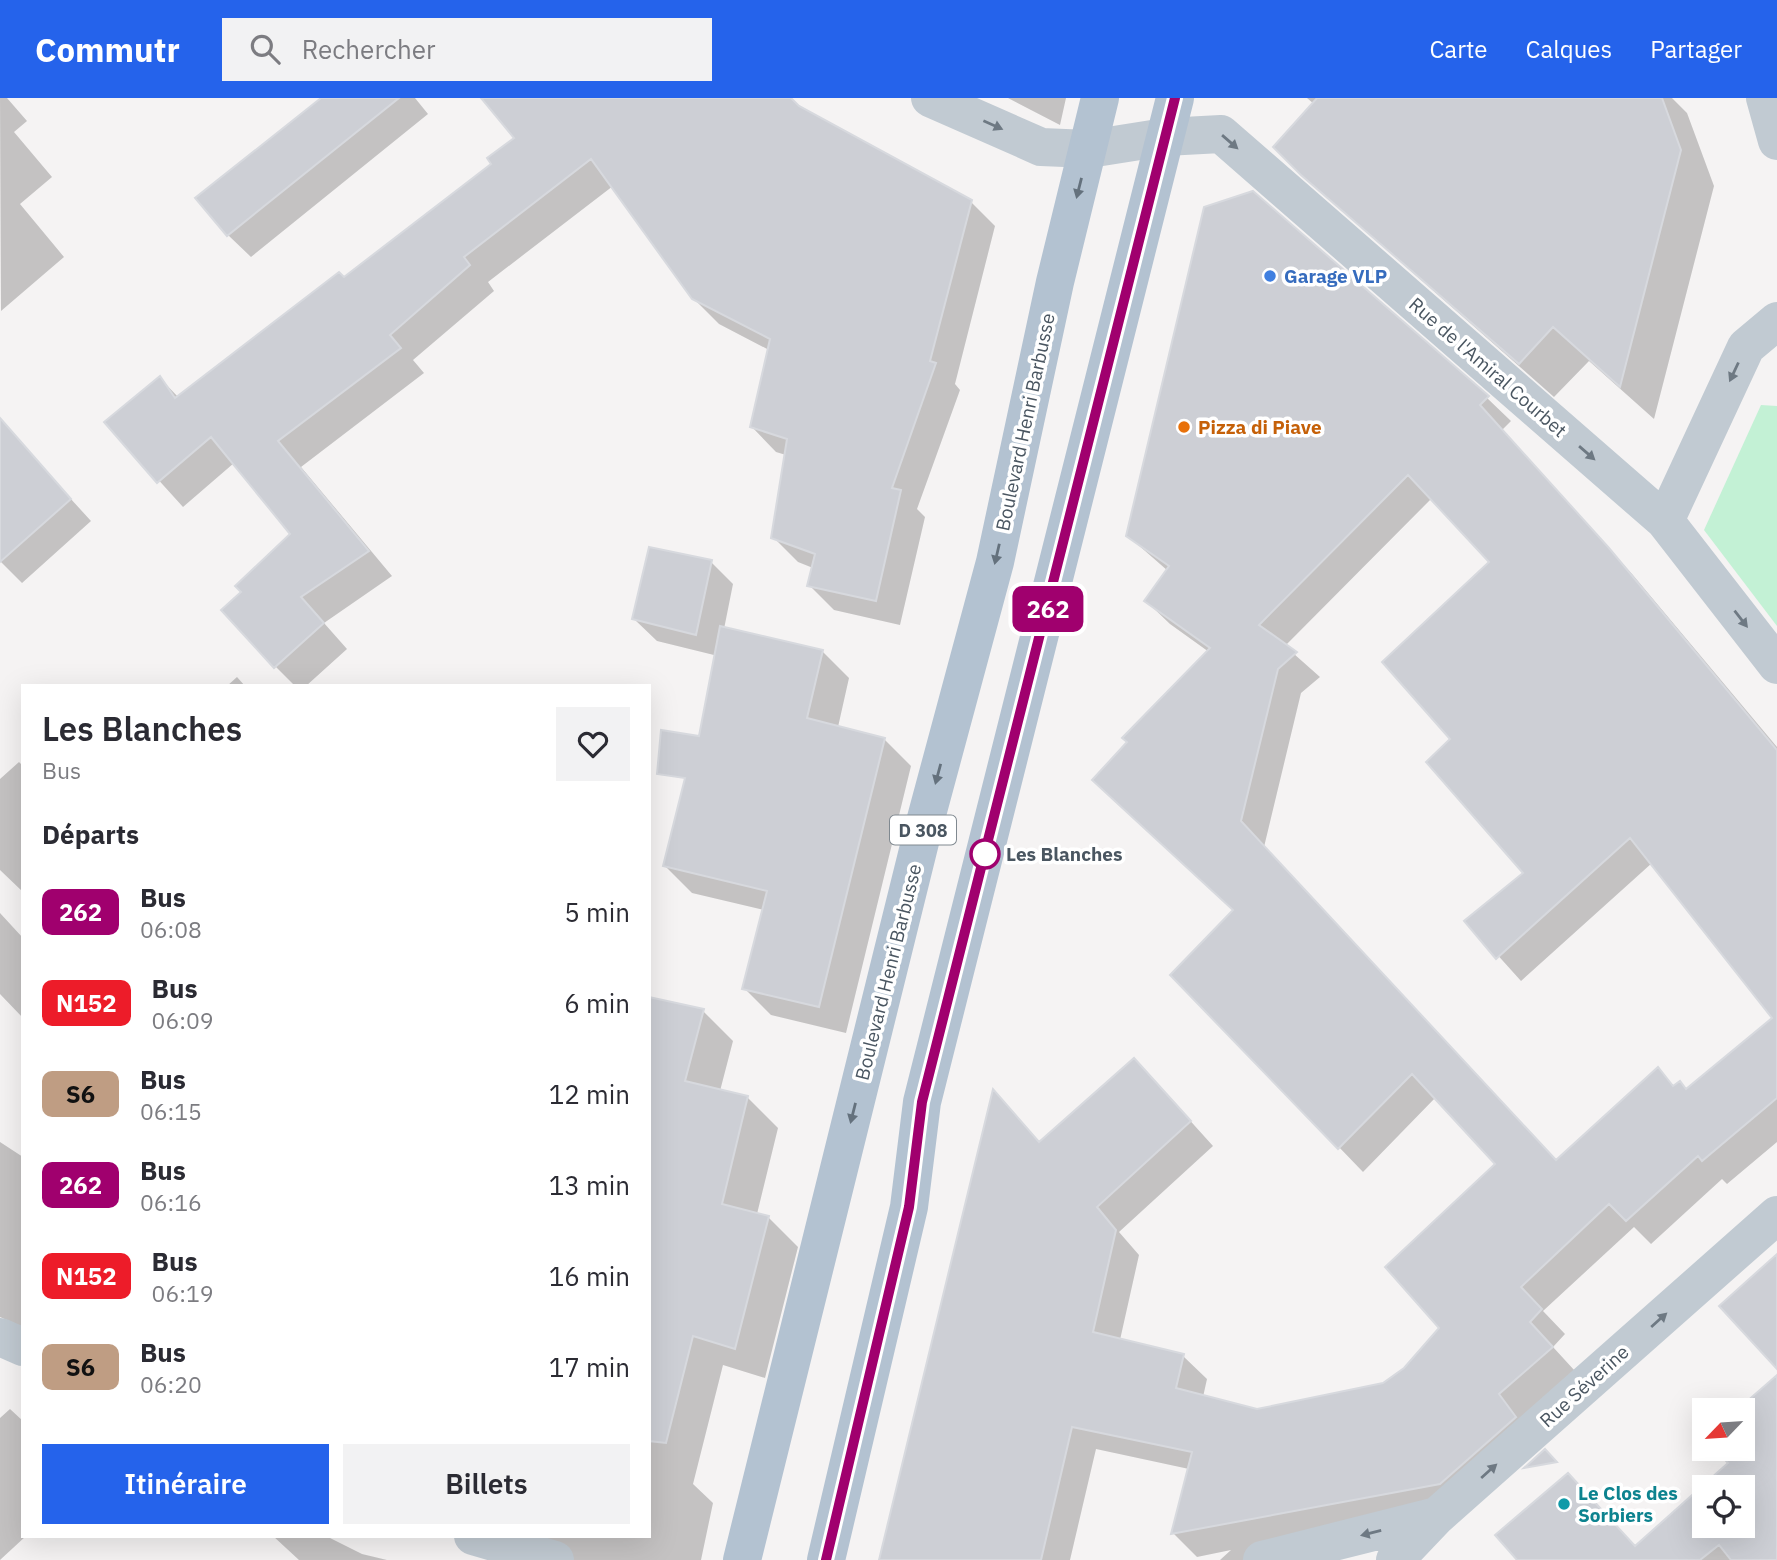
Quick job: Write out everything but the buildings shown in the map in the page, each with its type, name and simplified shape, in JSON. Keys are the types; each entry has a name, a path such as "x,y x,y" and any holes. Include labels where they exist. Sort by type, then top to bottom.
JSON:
{"main road":[{"name":"Boulevard Henri Barbusse","path":"742,1560 925,822 995,562 1055,282 1100,98"},
{"path":"826,1560 909,1207 922,1102 1175,98"}],"street":[{"name":"Rue de l'Amiral Courbet","path":"930,98 1041,147 1088,149 1165,137 1221,134 1665,521 1777,665"},
{"path":"1765,98 1777,141"},
{"path":"1665,521 1746,347 1777,321"},
{"name":"Rue Séverine","path":"1395,1560 1437,1516 1777,1215"},
{"path":"0,1337 21,1346"},
{"path":"1262,1560 1437,1516"},
{"path":"480,1538 555,1560"}],"green space":[{"path":"1761,405 1777,406 1777,626 1704,530"}],"bus line":[{"name":"262","path":"826,1560 909,1207 922,1102 1118,334 1175,98"}],"place":[{"name":"Garage VLP","path":"1270,276"},
{"name":"Pizza di Piave","path":"1184,427"},
{"name":"Les Blanches","path":"985,854"},
{"name":"Le Clos des Sorbiers","path":"1564,1504"}]}
